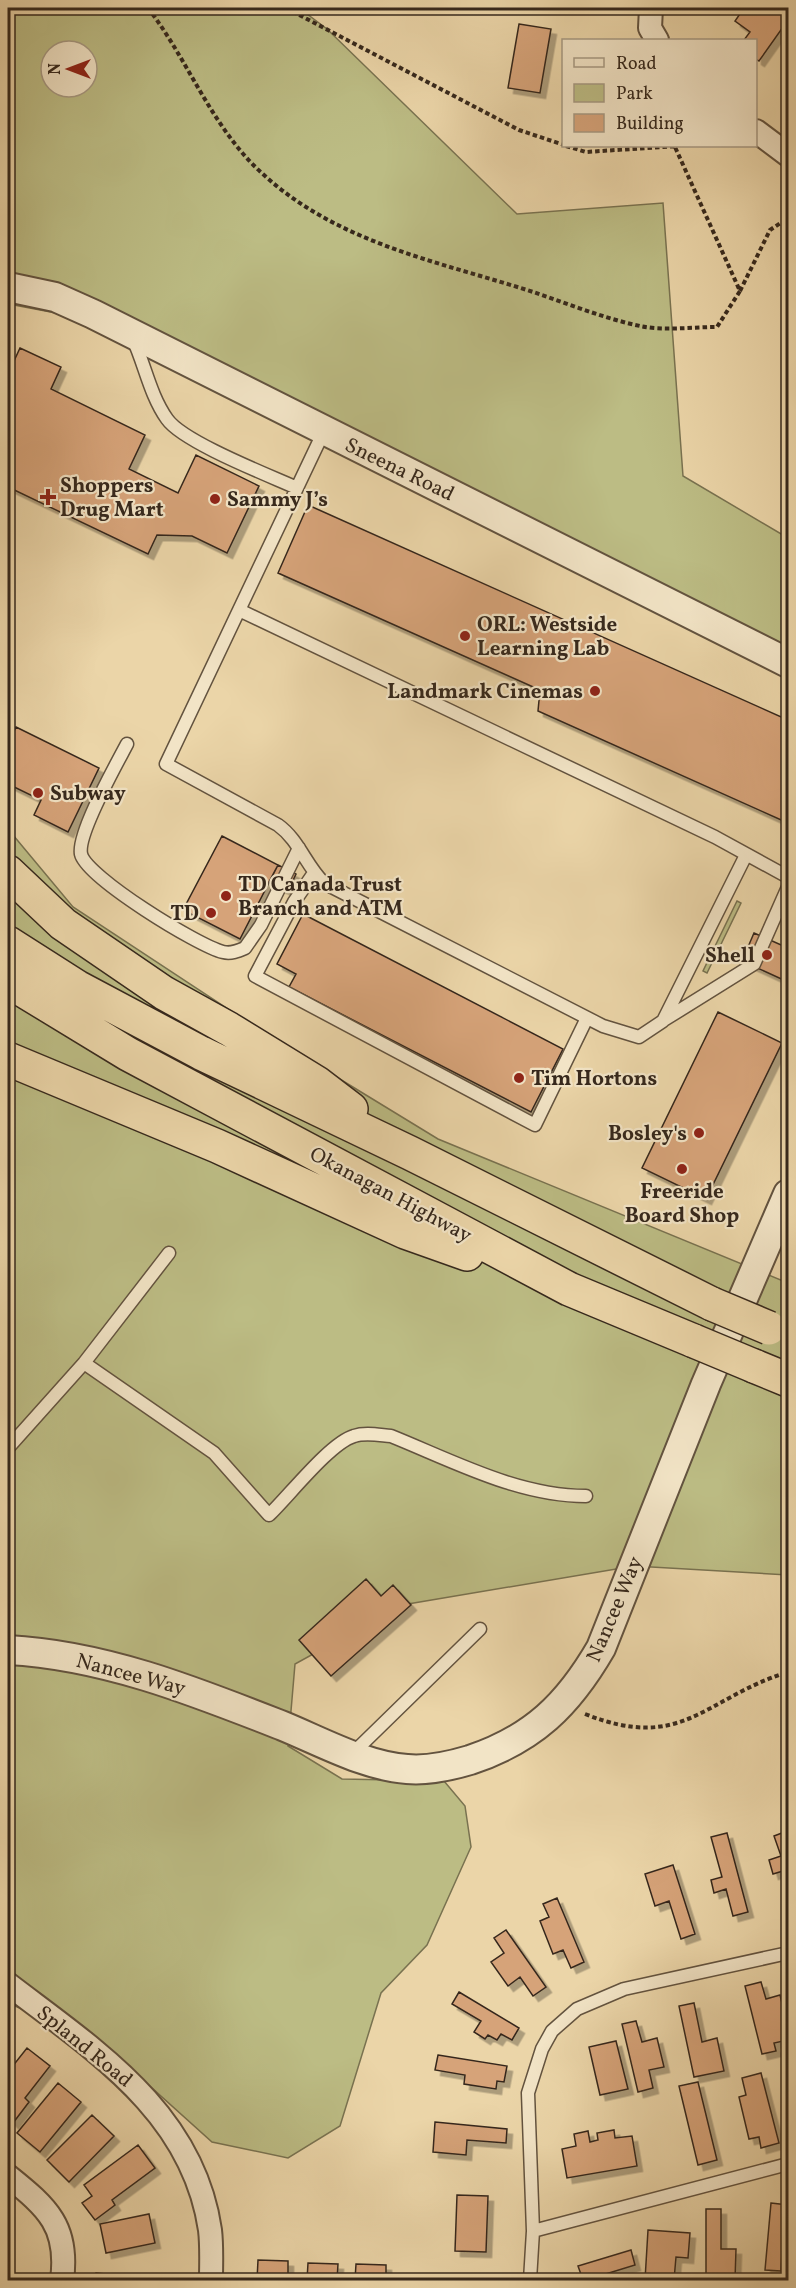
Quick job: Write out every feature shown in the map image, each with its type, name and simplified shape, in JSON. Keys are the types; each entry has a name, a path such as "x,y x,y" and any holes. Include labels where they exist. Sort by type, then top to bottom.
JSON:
{"highway":[{"path":"8,872 63,924 164,993 229,1029 317,1083 410,1153"},
{"name":"Okanagan Highway","path":"8,943 77,987 201,1053 410,1153 712,1304 779,1332"},
{"name":"Okanagan Highway","path":"8,981 128,1054 569,1289 789,1380"},
{"path":"8,1059 217,1146 405,1232 569,1289"}],"street":[{"path":"757,132 789,155"},
{"name":"Sneena Road","path":"8,287 55,297 789,663"},
{"name":"Nancee Way","path":"8,1650 75,1658 180,1686 352,1754 407,1769 437,1768 461,1763 495,1752 532,1732 562,1705 583,1680 601,1648 706,1384 789,1194"},
{"name":"Spland Road","path":"8,1984 122,2072 159,2111 186,2158 201,2193 210,2230 211,2280"},
{"path":"8,2176 36,2201 56,2224 63,2241 62,2280"}],"lane":[{"path":"129,333 158,404 169,422 205,445 297,488"},
{"path":"324,431 166,764 287,831 314,873 324,883 587,1018 639,1038 754,964 789,887"},
{"path":"239,610 715,837 789,878"},
{"path":"127,744 85,830 80,852 88,868 167,925 224,952 245,948 261,925 299,848"},
{"path":"663,1021 746,855"},
{"path":"314,873 284,919 255,976 535,1125 587,1018"},
{"path":"8,1448 84,1363 169,1253"},
{"path":"84,1363 214,1453 269,1515 338,1443 354,1436 372,1434 391,1436 501,1480 539,1492 586,1496"},
{"path":"352,1754 480,1629"},
{"path":"530,2280 533,2231 528,2093 542,2049 552,2031 577,2009 624,1989 789,1953"},
{"path":"533,2231 789,2164"}],"path":[{"path":"148,8 168,34 204,100 227,133 263,175 324,220 386,247 641,327 717,327 740,291 770,230 789,218"},
{"path":"286,8 519,130 562,144"},
{"path":"571,147 586,152 661,147"},
{"path":"676,147 740,291"},
{"path":"562,1705 623,1727 645,1730 674,1725 704,1714 743,1689 789,1672"}],"green space":[{"path":"8,8 299,8 327,29 517,214 663,203 683,476 788,538 788,647 56,313 8,304"},
{"path":"8,829 73,907 266,1034 438,1139 788,1283 788,1575 634,1566 402,1605 295,1664 288,1746 342,1779 444,1781 465,1806 471,1847 427,1945 381,1993 340,2126 288,2158 212,2142 103,2044 15,2006 8,2007"},
{"path":"737,901 741,903 707,973 703,971"}],"building":[{"path":"744,8 778,8 788,15 788,20 759,61 757,60 757,39 745,39 750,32 735,21"},
{"path":"519,24 551,29 540,93 508,88"},
{"path":"20,348 61,367 51,389 145,435 129,469 178,493 196,455 259,486 227,553 192,536 157,535 148,554 8,487 8,374"},
{"path":"308,505 788,720 788,823 538,711 540,690 278,573"},
{"path":"16,727 99,768 68,832 34,815 41,800 8,784 8,744"},
{"name":"TD Canada Trust Branch and ATM","path":"222,836 278,865 240,939 183,910"},
{"path":"278,865 296,874 288,891 269,882"},
{"path":"303,914 563,1049 531,1112 289,987 296,974 277,964"},
{"name":"Shell","path":"754,933 788,948 788,982 742,961"},
{"path":"718,1012 782,1043 706,1199 642,1168"},
{"path":"366,1579 381,1596 393,1585 411,1605 331,1676 299,1640"},
{"path":"787,1831 788,1888 783,1871 773,1874 769,1860 781,1856 774,1836"},
{"path":"727,1833 748,1912 733,1916 726,1889 714,1893 711,1880 722,1877 711,1837"},
{"path":"673,1865 695,1934 681,1939 669,1901 655,1906 645,1874"},
{"path":"557,1898 584,1962 571,1968 563,1950 553,1954 540,1921 549,1917 543,1904"},
{"path":"506,1930 546,1987 533,1996 520,1977 508,1986 491,1962 504,1953 494,1938"},
{"path":"761,1982 766,1999 780,1995 788,2029 788,2040 774,2043 776,2051 762,2054 745,1986"},
{"path":"459,1992 519,2028 512,2040 501,2034 497,2040 488,2035 485,2039 474,2032 481,2021 452,2004"},
{"path":"694,2003 702,2042 717,2038 724,2071 694,2077 679,2006"},
{"path":"636,2021 642,2042 657,2038 664,2067 649,2070 653,2088 638,2092 622,2024"},
{"path":"616,2041 628,2089 600,2095 589,2047"},
{"path":"27,2048 50,2066 25,2098 29,2102 13,2123 8,2118 8,2072"},
{"path":"438,2055 507,2066 504,2082 497,2081 496,2089 464,2084 465,2075 435,2070"},
{"path":"761,2073 779,2143 761,2148 759,2137 749,2139 739,2097 746,2095 742,2078"},
{"path":"698,2082 717,2160 698,2165 679,2086"},
{"path":"58,2083 81,2102 40,2152 17,2133"},
{"path":"92,2115 114,2136 69,2182 47,2160"},
{"path":"435,2122 507,2129 506,2143 467,2140 466,2155 433,2152"},
{"path":"614,2130 615,2138 632,2136 637,2166 567,2178 562,2149 576,2146 574,2134 588,2131 590,2142 598,2140 597,2133"},
{"path":"138,2145 155,2168 112,2200 115,2205 95,2220 82,2203 92,2196 84,2185"},
{"path":"457,2195 488,2196 486,2252 455,2251"},
{"path":"771,2203 788,2205 788,2251 782,2251 781,2271 765,2270"},
{"path":"706,2209 721,2209 721,2249 736,2249 735,2280 706,2280"},
{"path":"149,2214 155,2243 106,2253 100,2224"},
{"path":"648,2230 690,2233 688,2258 676,2257 674,2280 645,2280"},
{"path":"631,2250 635,2265 596,2277 598,2280 583,2280 578,2266"},
{"path":"258,2260 288,2261 288,2280 257,2280"},
{"path":"308,2263 338,2264 337,2280 307,2280"},
{"path":"356,2264 386,2265 386,2280 355,2280"},
{"path":"96,2273 154,2279 154,2280 95,2280"}],"place":[{"name":"Shoppers Drug Mart","path":"48,497"},
{"name":"Sammy J’s","path":"215,499"},
{"name":"ORL: Westside Learning Lab","path":"465,636"},
{"name":"Landmark Cinemas","path":"595,691"},
{"name":"Subway","path":"38,793"},
{"name":"TD Canada Trust Branch and ATM","path":"226,896"},
{"name":"TD","path":"211,913"},
{"name":"Shell","path":"767,955"},
{"name":"Tim Hortons","path":"519,1078"},
{"name":"Bosley's","path":"699,1133"},
{"name":"Freeride Board Shop","path":"682,1169"}]}
